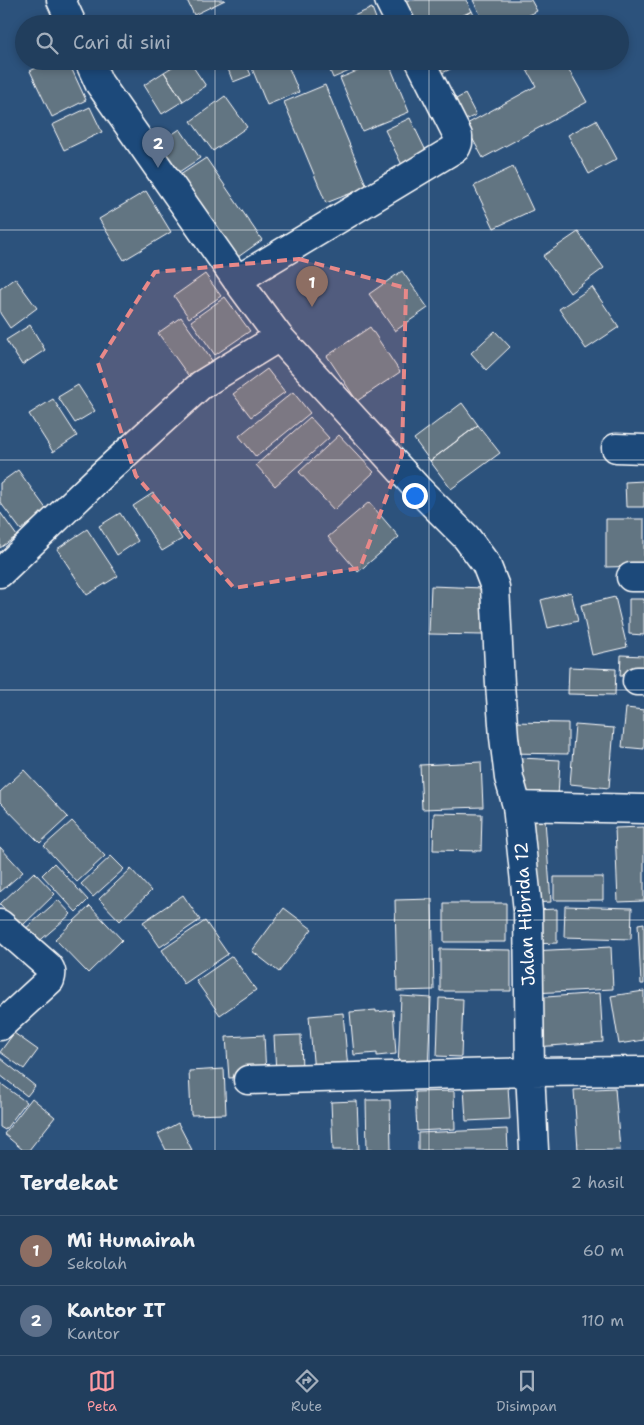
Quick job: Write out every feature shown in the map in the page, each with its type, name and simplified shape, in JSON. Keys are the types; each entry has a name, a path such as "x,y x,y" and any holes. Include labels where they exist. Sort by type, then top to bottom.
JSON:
{"street":[{"path":"61,0 68,15"},
{"path":"389,0 396,15"},
{"name":"Jalan Hibrida 12","path":"93,70 99,83 279,337 418,489 466,538 486,564 495,587 504,737 509,778 517,806 528,911 530,1072 534,1150"},
{"path":"237,280 456,148 458,136 425,70"},
{"path":"0,573 101,476 201,385 279,337"},
{"path":"616,448 644,449"},
{"path":"517,806 644,809"},
{"path":"0,924 48,966 52,975 50,980 0,1026"},
{"path":"248,1080 530,1072 644,1071"}],"highlighted area":[{"path":"299,259 406,288 402,455 360,568 234,588 136,476 98,363 155,272"}],"building":[{"path":"187,0 225,0 194,15"},
{"path":"401,0 466,0 472,11 464,15 408,15"},
{"path":"473,0 531,0 537,11 529,15 480,15"},
{"path":"372,8 375,15 356,15"},
{"path":"472,11 474,15 464,15"},
{"path":"72,70 86,100 52,117 30,71"},
{"path":"167,70 195,70 206,86 183,101 164,72"},
{"path":"228,70 249,70 251,75 233,82"},
{"path":"253,70 290,70 299,92 267,105"},
{"path":"330,70 352,70 333,78"},
{"path":"360,70 392,70 409,112 362,131 340,78"},
{"path":"436,70 448,70 438,75"},
{"path":"527,70 569,70 587,102 483,158 465,125 536,86"},
{"path":"164,72 183,101 162,114 144,85"},
{"path":"325,85 367,187 326,203 284,102"},
{"path":"465,94 476,115 459,123 449,103"},
{"path":"225,96 247,127 213,151 191,121"},
{"path":"90,107 102,132 64,150 52,125"},
{"path":"410,118 427,153 402,165 385,130"},
{"path":"596,120 617,159 589,174 568,135"},
{"path":"180,129 200,158 173,176 153,147"},
{"path":"206,158 262,240 231,262 174,179"},
{"path":"513,167 533,210 494,228 474,186"},
{"path":"146,191 171,232 124,260 99,219"},
{"path":"578,232 604,268 570,293 543,256"},
{"path":"402,271 428,308 395,331 369,294"},
{"path":"205,274 221,296 189,318 174,296"},
{"path":"15,278 37,308 10,328 0,313 0,289"},
{"path":"592,287 619,327 586,349 559,309"},
{"path":"225,297 250,331 215,355 191,321"},
{"path":"181,317 213,362 190,378 158,333"},
{"path":"30,325 45,350 22,365 6,340"},
{"path":"370,327 400,372 357,401 327,356"},
{"path":"495,331 510,347 486,370 471,353"},
{"path":"267,369 285,392 251,417 233,394"},
{"path":"78,385 95,411 75,423 58,397"},
{"path":"293,392 310,413 256,457 239,436"},
{"path":"53,399 77,436 53,452 29,414"},
{"path":"462,403 478,425 430,461 414,439"},
{"path":"310,417 329,438 275,486 256,465"},
{"path":"478,425 500,453 451,489 430,461"},
{"path":"339,435 374,472 334,510 299,472"},
{"path":"18,470 47,510 21,530 0,502 0,483"},
{"path":"644,481 644,507 626,507 625,482"},
{"path":"153,493 182,539 162,551 133,506"},
{"path":"369,502 399,537 358,572 328,537"},
{"path":"0,512 17,536 0,548"},
{"path":"120,513 138,541 117,555 99,526"},
{"path":"606,519 644,519 644,566 606,567"},
{"path":"87,529 118,576 87,595 57,549"},
{"path":"431,586 483,588 482,635 429,634"},
{"path":"571,592 578,621 548,628 541,600"},
{"path":"615,597 627,647 592,655 581,605"},
{"path":"629,599 644,599 644,635 629,634"},
{"path":"621,655 644,656 644,677 620,676"},
{"path":"569,667 616,669 615,695 568,694"},
{"path":"626,708 644,710 644,749 622,747"},
{"path":"509,722 568,723 568,754 509,753"},
{"path":"575,725 614,728 609,788 570,784"},
{"path":"521,758 560,760 558,797 519,795"},
{"path":"481,762 483,807 422,809 420,765"},
{"path":"24,770 68,817 40,843 0,802 0,792"},
{"path":"434,813 482,814 481,851 433,850"},
{"path":"545,820 551,902 531,903 525,822"},
{"path":"72,821 105,856 77,882 44,846"},
{"path":"644,827 644,901 618,902 615,828"},
{"path":"0,847 23,872 0,892"},
{"path":"111,856 124,869 93,897 81,884"},
{"path":"54,863 88,900 76,912 42,875"},
{"path":"131,869 151,891 120,921 99,899"},
{"path":"34,872 55,894 21,927 0,904"},
{"path":"554,877 603,877 603,900 554,900"},
{"path":"183,895 200,920 160,947 143,922"},
{"path":"432,899 434,990 397,991 395,900"},
{"path":"58,900 71,914 36,944 24,930"},
{"path":"444,903 506,903 506,942 444,942"},
{"path":"90,906 122,940 88,973 55,939"},
{"path":"565,906 632,908 631,939 564,937"},
{"path":"284,908 312,929 279,972 252,951"},
{"path":"557,909 557,943 533,944 533,910"},
{"path":"205,921 228,954 184,984 162,950"},
{"path":"644,923 644,984 641,984 638,924"},
{"path":"611,947 613,989 533,993 531,951"},
{"path":"440,949 511,950 511,991 440,991"},
{"path":"232,956 256,990 220,1015 196,981"},
{"path":"644,991 644,1040 619,1044 611,996"},
{"path":"600,993 603,1042 536,1047 533,998"},
{"path":"401,996 431,998 428,1069 398,1068"},
{"path":"439,998 463,999 461,1057 437,1056"},
{"path":"376,1010 376,1012 393,1010 396,1054 377,1056 377,1053 354,1055 350,1012"},
{"path":"343,1013 348,1069 314,1072 309,1016"},
{"path":"14,1033 38,1050 24,1069 0,1052"},
{"path":"264,1035 266,1076 229,1078 226,1037"},
{"path":"301,1035 302,1072 276,1073 274,1036"},
{"path":"0,1058 35,1086 27,1096 0,1075"},
{"path":"224,1069 226,1114 191,1115 189,1071"},
{"path":"0,1083 26,1102 5,1130 0,1127"},
{"path":"508,1086 510,1119 466,1121 464,1088"},
{"path":"615,1088 620,1150 578,1150 574,1090"},
{"path":"454,1091 455,1129 417,1131 415,1092"},
{"path":"32,1098 55,1117 29,1150 23,1150 4,1134"},
{"path":"366,1100 390,1100 391,1150 367,1150"},
{"path":"357,1101 359,1150 333,1150 331,1102"},
{"path":"178,1123 192,1150 166,1150 158,1134"},
{"path":"507,1129 508,1150 418,1150 418,1133"}],"place":[{"name":"Kantor IT","path":"158,168"},
{"name":"Mi Humairah","path":"312,307"}]}
